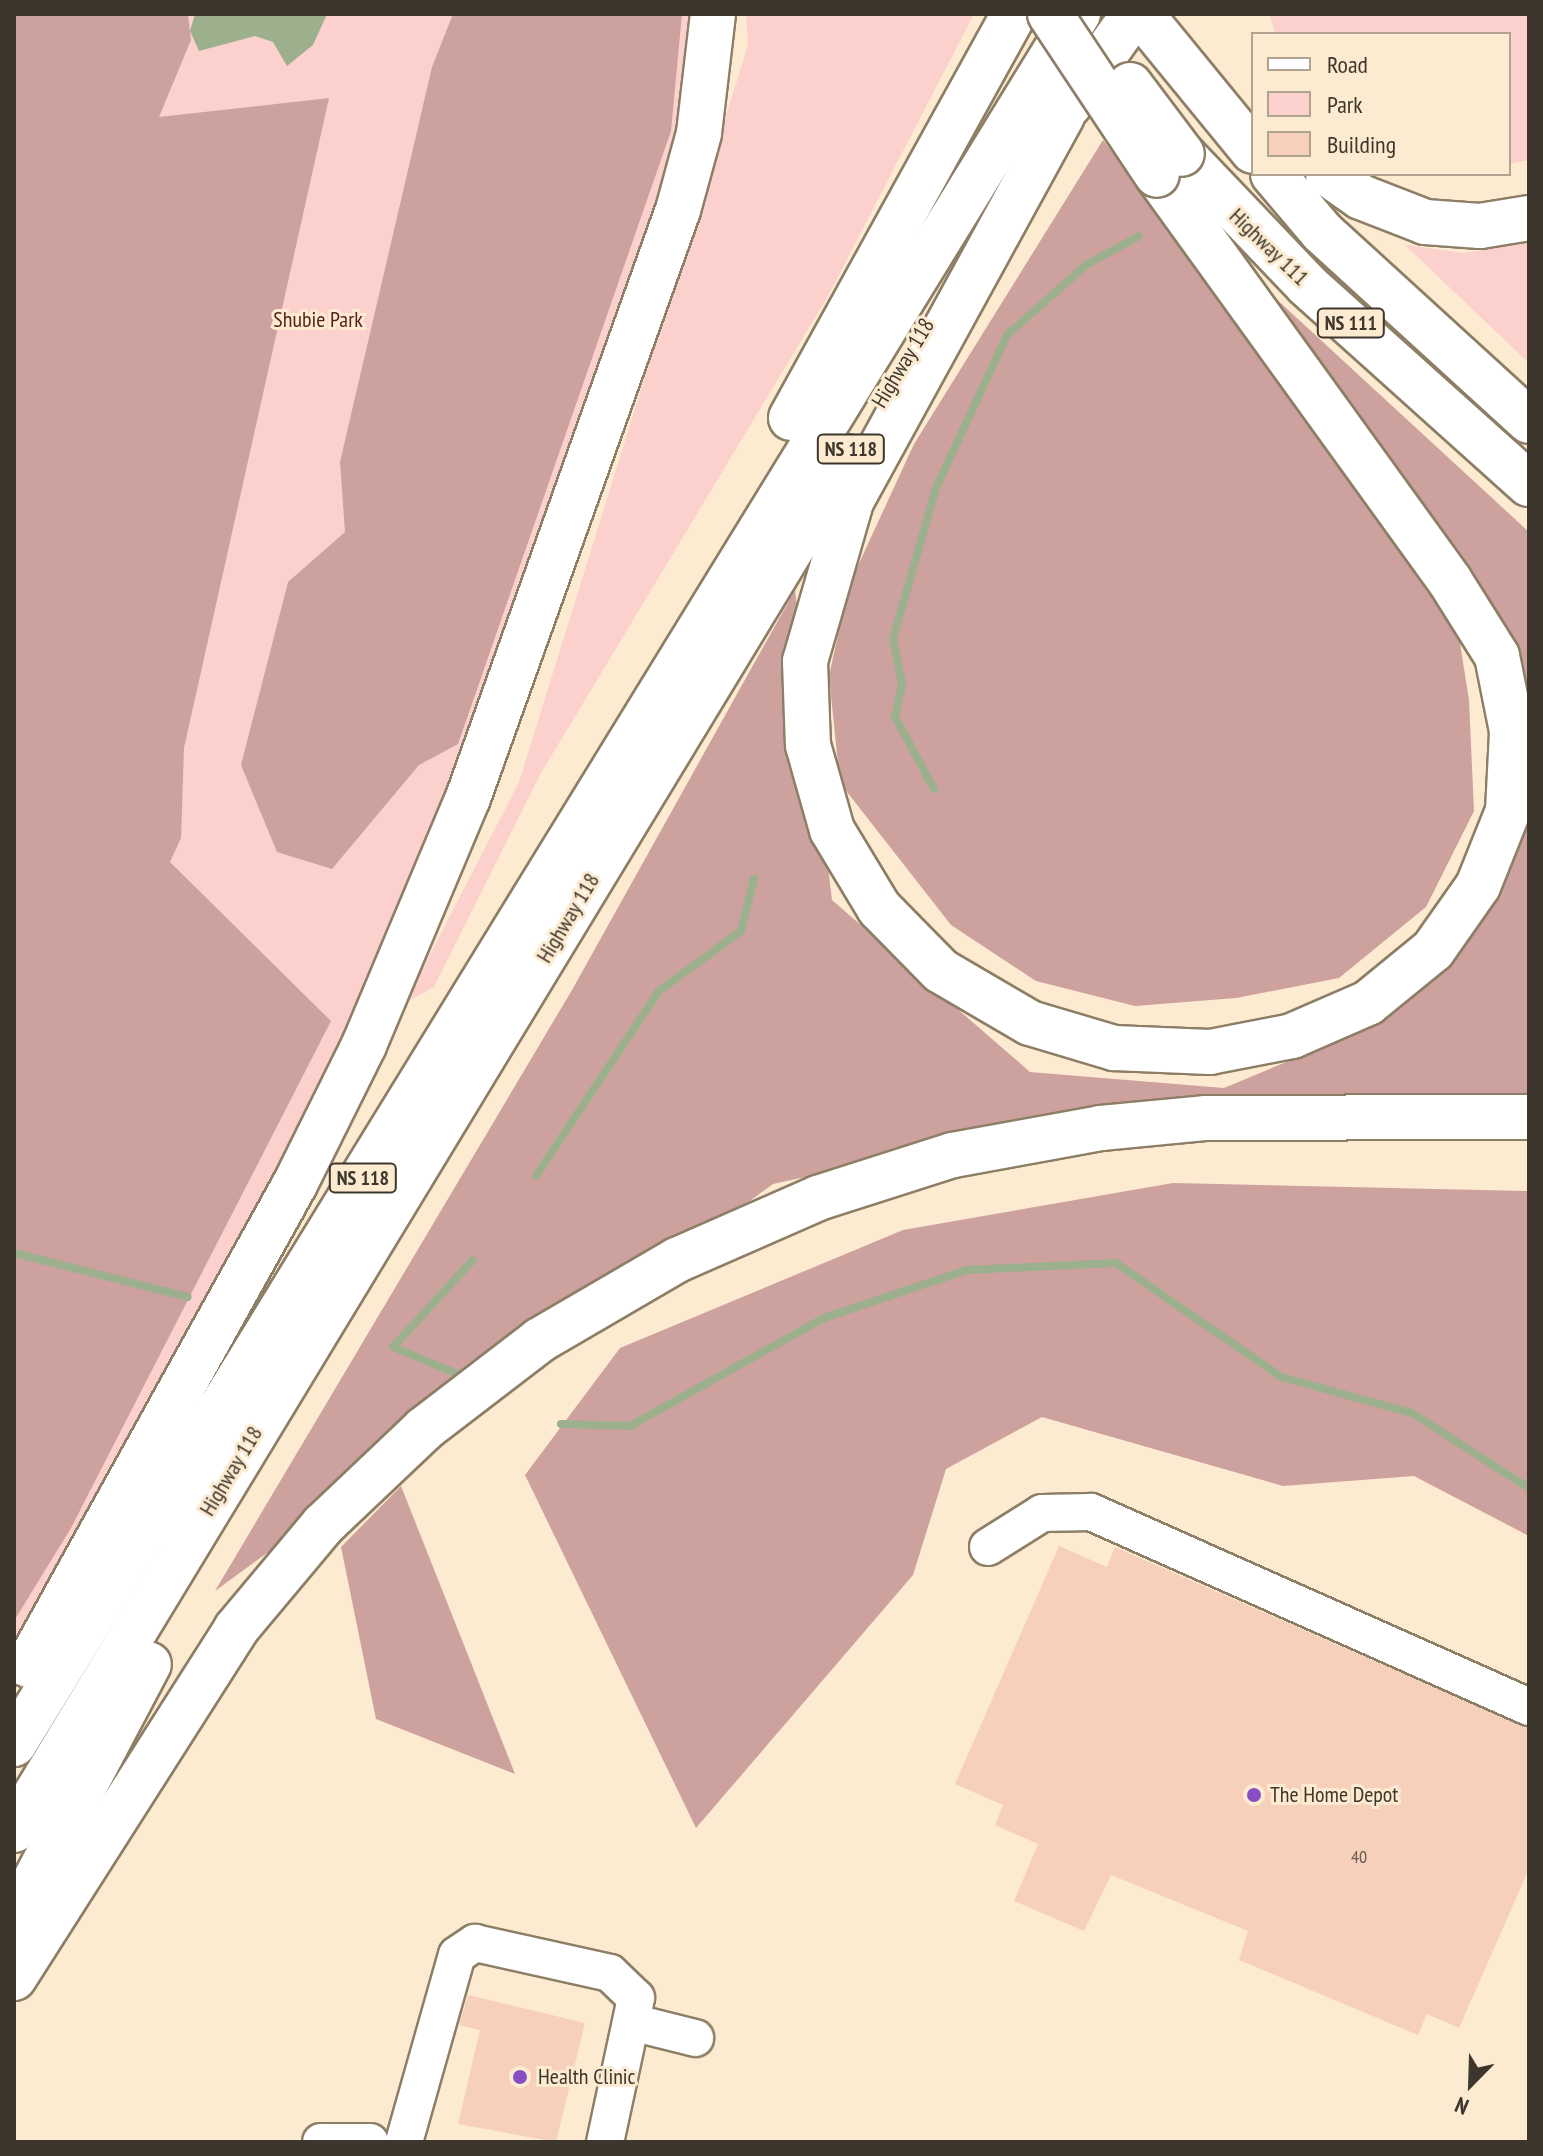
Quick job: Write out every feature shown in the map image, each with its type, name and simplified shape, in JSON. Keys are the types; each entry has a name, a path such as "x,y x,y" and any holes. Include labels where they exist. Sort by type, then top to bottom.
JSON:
{"highway":[{"path":"14,1689 295,1184 364,1045 468,798 678,210 699,133 713,14"},
{"path":"708,611 768,459 1014,14"},
{"path":"1050,14 1170,164 1497,656 1512,731 1508,811 1478,886 1433,950 1368,1003 1292,1036 1210,1052 1114,1048 1030,1023 941,971 879,908 840,843 808,745 805,661 851,502 1062,116"},
{"name":"Highway 118","path":"14,1744 1076,14"},
{"name":"Highway 111","path":"1076,14 1170,164 1529,484"},
{"name":"Highway 118","path":"14,1830 924,328 1062,116 1134,14"},
{"path":"1141,14 1231,99"},
{"path":"1172,14 1231,99 1251,146"},
{"name":"NS 111","path":"1275,176 1322,232 1529,421"},
{"path":"1331,176 1361,197 1425,222 1480,226 1529,218"},
{"path":"14,1920 192,1585 568,953 647,787"},
{"path":"14,1978 236,1629 323,1525 424,1429 540,1340 677,1260 818,1198 938,1160 1101,1128 1205,1118 1529,1117"}],"lane":[{"path":"988,1547 1042,1513 1091,1512 1529,1707"},
{"path":"404,2142 457,1955 475,1943 610,1973 636,1998 635,2023 605,2142"},
{"path":"635,2023 695,2038"}],"green space":[{"name":"Shubie Park","path":"14,14 693,14 710,57 428,912 14,1655"},
{"path":"746,14 974,14 828,296 541,773 434,987 405,1003 519,782 748,45"},
{"path":"1269,14 1529,14 1529,160 1511,164 1511,32 1275,32"},
{"path":"1529,243 1529,363 1405,245 1464,253"}],"shaded area":[{"path":"14,14 188,14 191,40 159,117 329,98 184,748 181,838 170,862 331,1021 71,1528 14,1621"},
{"path":"195,14 327,14 313,45 287,66 273,42 255,36 199,51 190,31"},
{"path":"453,14 682,14 671,131 458,744 419,765 332,869 277,852 241,765 288,582 345,532 340,462 432,67"},
{"path":"1103,140 1453,599 1469,700 1474,811 1426,907 1339,978 1236,998 1135,1006 1036,981 951,925 840,783 829,676 849,585 914,444"},
{"path":"1261,285 1529,532 1529,1099 1134,1106 773,1184 215,1591 572,990 795,590 832,900 1030,1072 1224,1088 1303,1055 1360,1017 1517,828 1488,613"},
{"path":"1173,1183 1529,1191 1529,1536 1414,1476 1283,1486 1042,1417 946,1469 913,1575 696,1828 525,1475 620,1348 903,1230"},
{"path":"401,1486 515,1774 376,1719 341,1547"}],"building":[{"name":"The Home Depot","path":"1059,1546 1107,1567 1115,1547 1529,1729 1529,1869 1459,2028 1427,2014 1418,2035 1239,1960 1248,1931 1111,1875 1084,1931 1014,1901 1038,1844 995,1825 1003,1805 955,1784"},
{"name":"Health Clinic","path":"468,1995 585,2023 556,2142 458,2124 480,2030 459,2025"}],"waterway":[{"path":"934,789 895,717 902,684 893,639 936,488 1007,335 1086,265 1139,236"},
{"path":"536,1176 659,991 741,931 754,879"},
{"path":"14,1253 188,1297"},
{"path":"460,1375 393,1347 473,1260"},
{"path":"561,1424 630,1426 824,1318 967,1270 1116,1263 1281,1377 1412,1413 1529,1488"}],"place":[{"name":"The Home Depot","path":"1254,1795"},
{"name":"Health Clinic","path":"520,2077"}]}
